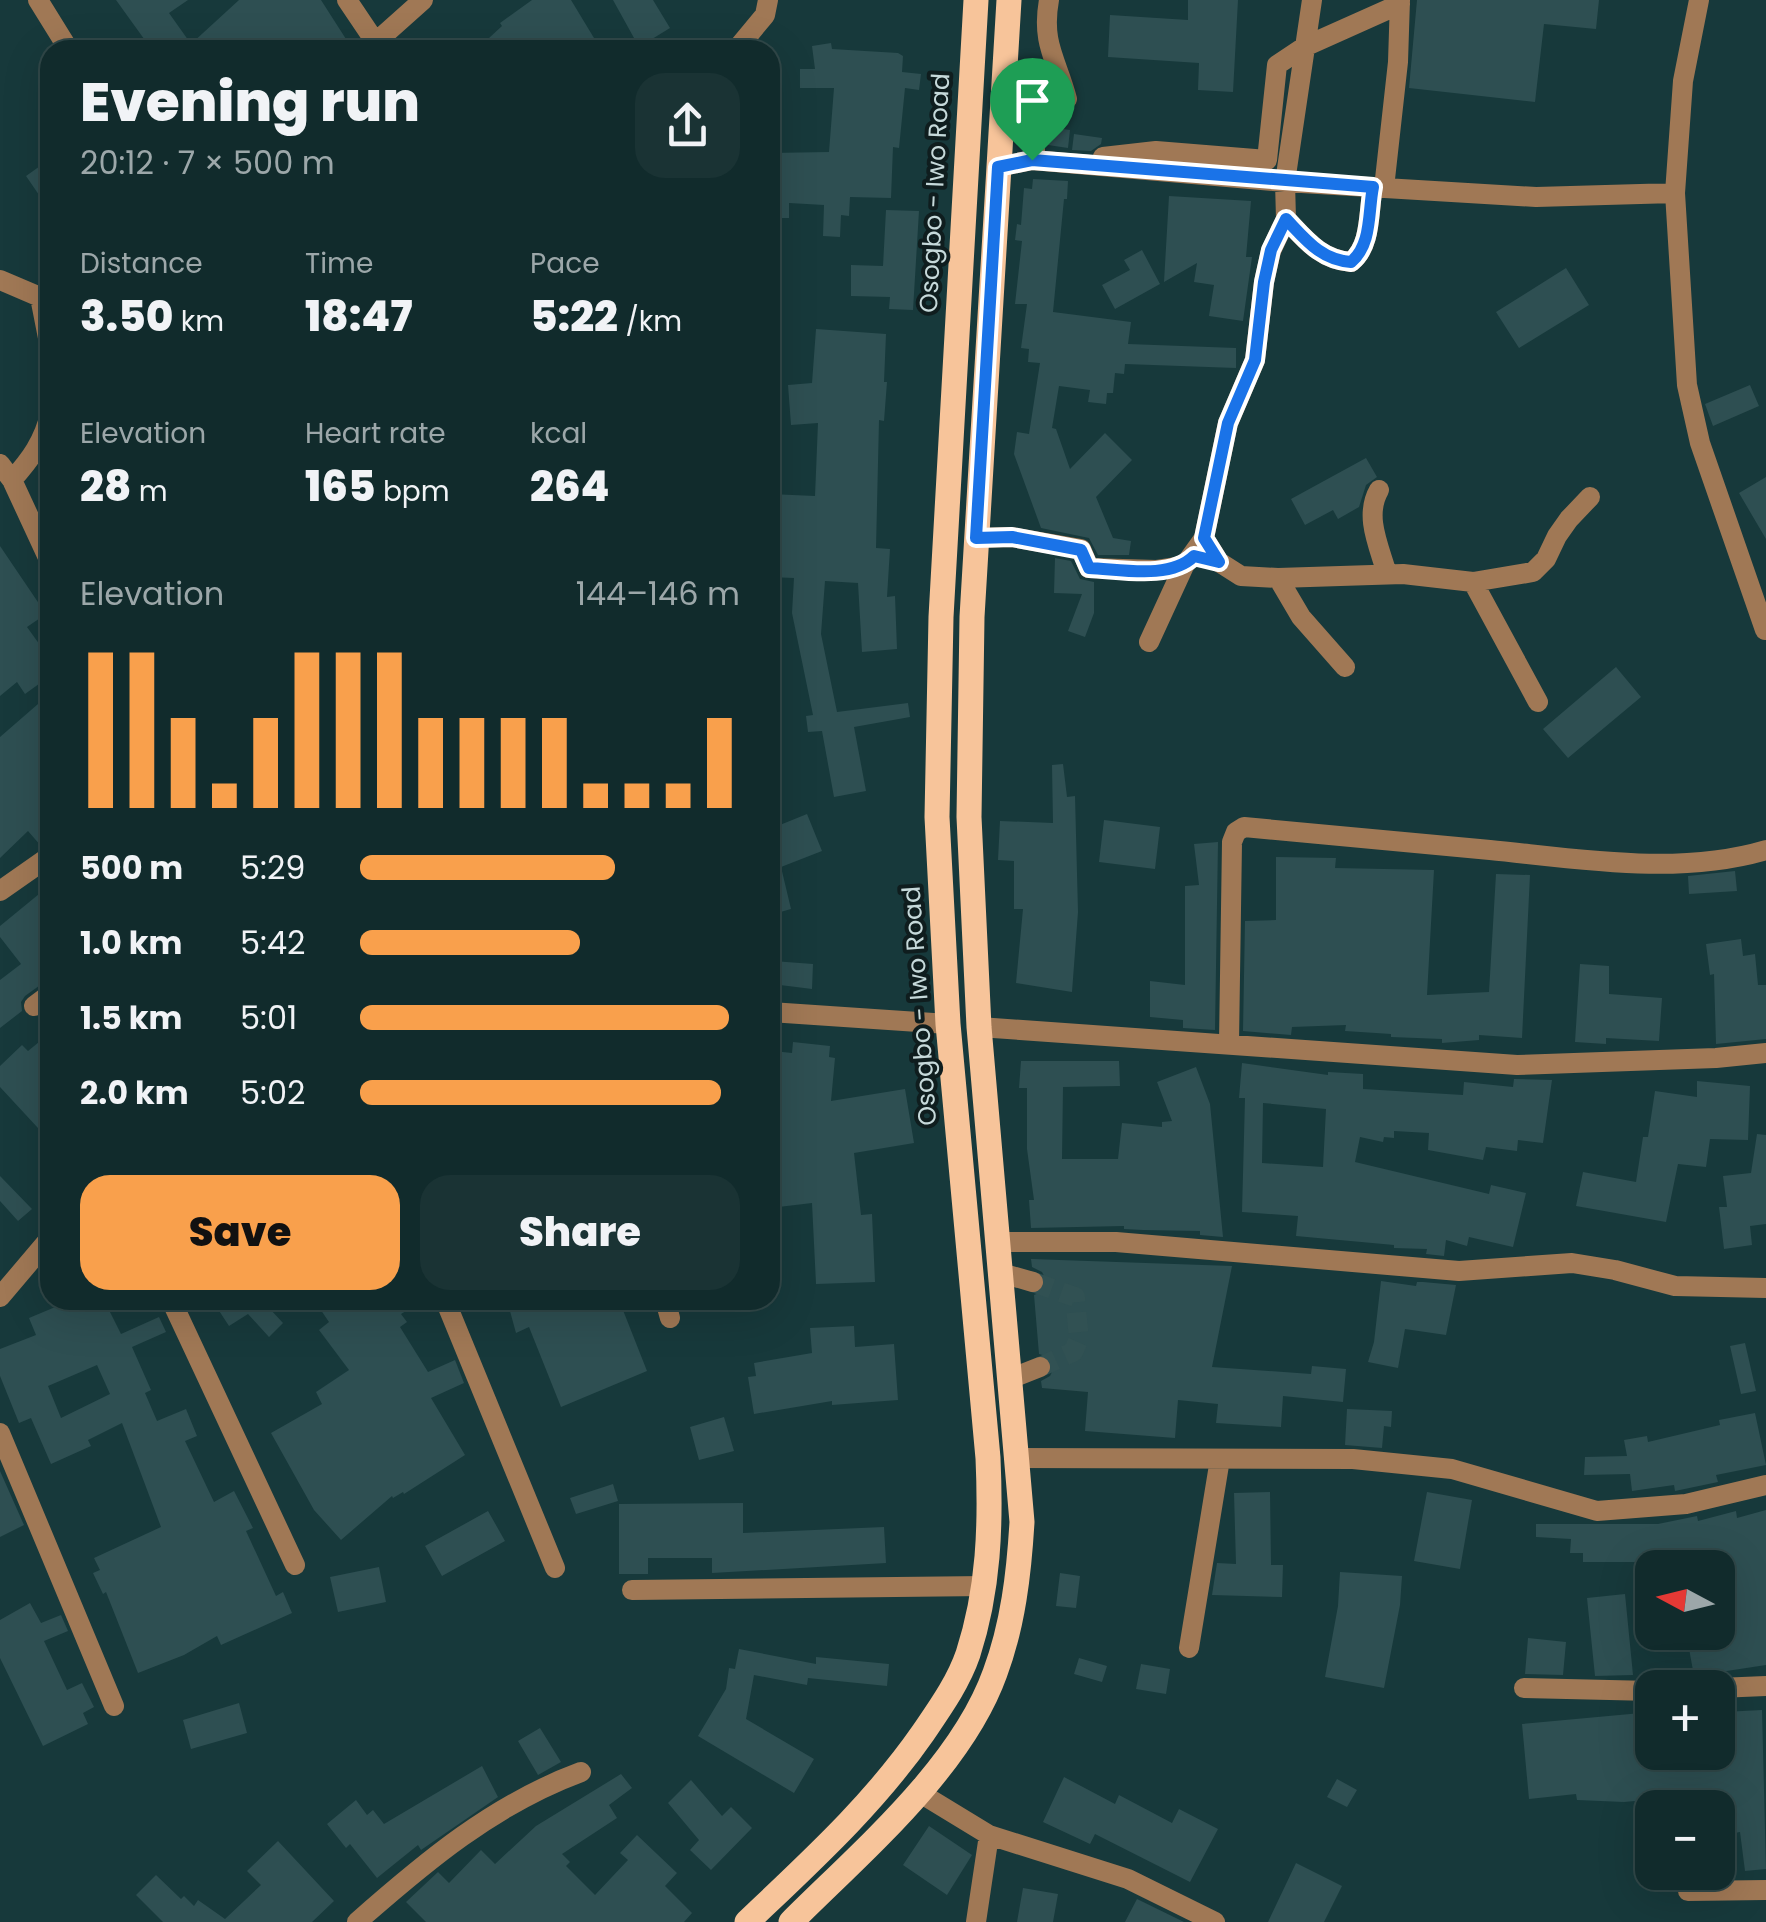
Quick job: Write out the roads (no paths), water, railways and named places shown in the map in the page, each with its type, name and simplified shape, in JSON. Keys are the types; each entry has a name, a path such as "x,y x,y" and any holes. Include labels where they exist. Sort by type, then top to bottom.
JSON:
{"main road":[{"name":"Osogbo - Iwo Road","path":"746,1922 852,1822 896,1771 951,1692 967,1655 985,1586 991,1526 988,1458 948,1024 938,817 941,617 976,0"},
{"path":"791,1922 920,1792 972,1720 995,1674 1018,1574 1022,1522 979,1027 968,817 976,538 1008,0"}],"street":[{"path":"38,0 63,40"},
{"path":"348,0 368,40"},
{"path":"378,40 423,0"},
{"path":"744,40 765,15 768,0"},
{"path":"1033,155 1020,115 1066,99 1060,71 1047,44 1049,0"},
{"path":"1149,642 1194,553 1228,423 1255,360 1271,250 1286,219 1284,182 1312,0"},
{"path":"1700,0 1683,81 1676,192 1688,385 1700,443 1764,630"},
{"path":"998,167 1033,155 1091,159 1156,151 1267,160 1277,65 1304,47 1397,1 1398,62 1378,188 1361,254 1351,262 1337,261 1316,251 1286,219"},
{"path":"1033,155 1378,188 1536,196 1676,192"},
{"path":"0,280 40,292"},
{"path":"40,443 30,460 6,472 40,542"},
{"path":"1379,490 1372,505 1372,519 1386,574"},
{"path":"976,538 1012,537 1081,550 1089,568 1157,570 1194,553 1241,576 1386,574 1472,582 1540,568 1556,536 1590,497"},
{"path":"0,511 22,506"},
{"path":"1278,578 1301,617 1344,667"},
{"path":"1472,582 1538,702"},
{"path":"1229,1044 1232,842 1236,832 1244,827 1612,862 1692,862 1740,858 1766,850"},
{"path":"0,891 40,863"},
{"path":"780,1013 948,1024"},
{"path":"979,1027 1517,1066 1766,1053"},
{"path":"998,1242 1116,1242 1459,1271 1572,1263 1675,1286 1766,1288"},
{"path":"0,1297 40,1250"},
{"path":"1000,1273 1033,1282"},
{"path":"176,1310 295,1565"},
{"path":"449,1310 555,1568"},
{"path":"1010,1379 1040,1367"},
{"path":"0,1432 114,1706"},
{"path":"1017,1458 1354,1460 1452,1470 1597,1511 1686,1504 1766,1485"},
{"path":"1189,1648 1220,1459"},
{"path":"632,1590 985,1586"},
{"path":"1735,1687 1766,1686"},
{"path":"1524,1688 1635,1691"},
{"path":"357,1922 421,1866 508,1804 581,1772"},
{"path":"920,1792 989,1834 1128,1878 1215,1922"},
{"path":"976,1922 989,1834"},
{"path":"1688,1891 1766,1890"}],"tunnel":[{"path":"1033,1282 1075,1297 1079,1339 1073,1352 1040,1367"}]}
